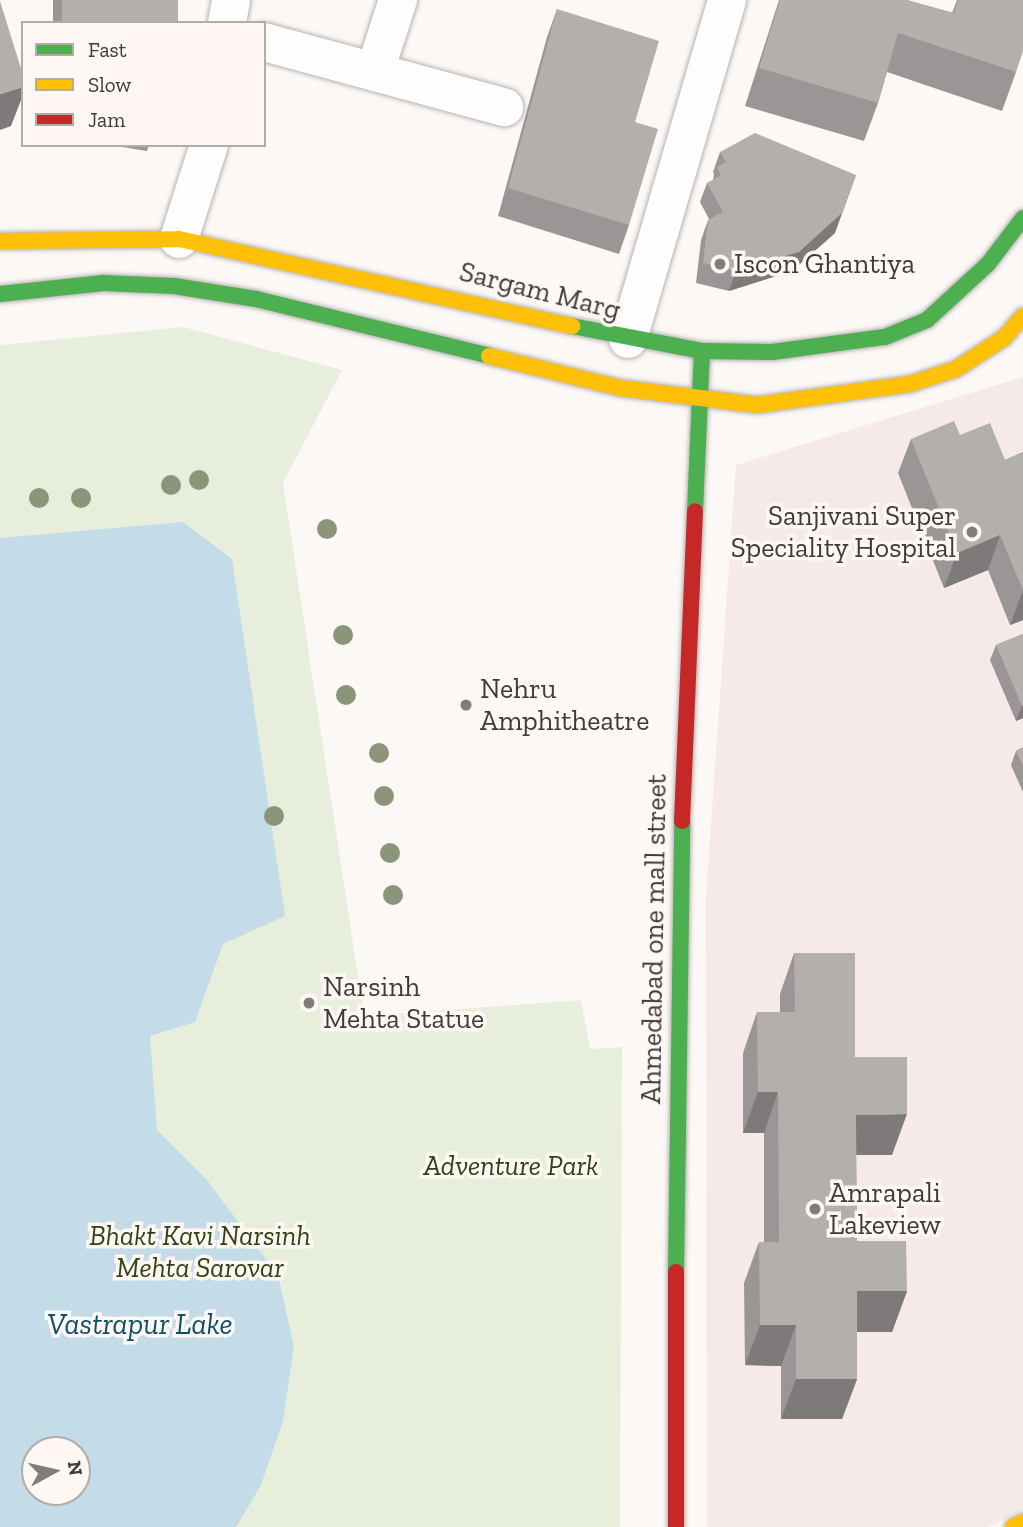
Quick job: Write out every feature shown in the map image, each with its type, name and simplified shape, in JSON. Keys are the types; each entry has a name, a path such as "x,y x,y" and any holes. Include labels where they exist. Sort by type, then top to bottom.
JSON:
{"main road":[{"name":"Sargam Marg","path":"0,241 179,239 264,253 628,340 702,351 772,352 885,337 927,320 1021,228"},
{"path":"0,293 103,283 174,286 700,402 819,400 910,384 956,369 1017,336"},
{"name":"Ahmedabad one mall street","path":"676,1527 677,945 702,351"},
{"path":"1013,1527 1023,1522"}],"street":[{"path":"227,21 231,0"},
{"path":"375,71 398,0"},
{"path":"628,340 727,0"},
{"path":"266,43 504,107"},
{"path":"179,239 208,147"}],"shaded area":[{"path":"1023,377 1023,1510 988,1527 707,1527 706,897 736,465"}],"green space":[{"name":"Bhakt Kavi Narsinh Mehta Sarovar","path":"183,327 342,370 283,483 364,1016 581,1000 590,1049 622,1047 620,1527 0,1527 0,345"}],"water":[{"name":"Vastrapur Lake","path":"183,522 232,559 285,916 223,944 195,1022 150,1036 157,1130 207,1180 278,1275 294,1346 283,1421 261,1485 236,1527 0,1527 0,538"}],"building":[{"path":"62,0 178,0 178,21 62,21"},
{"path":"780,0 907,0 954,13 958,0 1023,0 1023,51 1016,72 898,33 878,103 759,68"},
{"path":"0,1 21,69 21,88 0,94"},
{"path":"557,9 659,41 635,122 658,129 629,225 508,188"},
{"path":"755,133 856,175 842,213 799,252 736,271 703,263 708,220 723,212 707,183 721,175 717,167 726,162 720,152"},
{"path":"954,421 960,435 990,423 1005,460 1023,452 1023,590 1000,535 957,553 911,439"},
{"path":"1023,634 1023,706 1022,706 996,645"},
{"path":"1023,747 1023,766 1016,751"},
{"name":"Amrapali Lakeview","path":"794,953 855,953 855,1057 907,1057 907,1114 856,1115 857,1241 906,1241 907,1291 857,1291 857,1379 796,1379 796,1325 760,1325 759,1242 779,1242 778,1092 758,1092 757,1012 795,1012"}],"traffic: fast":[{"path":"572,326 702,351 772,352 885,337 927,320 988,264 1023,218"},
{"path":"0,294 103,283 174,286 256,299 489,356"},
{"path":"695,511 702,351"},
{"path":"676,1272 682,821"}],"traffic: slow":[{"path":"0,241 179,239 572,326"},
{"path":"489,356 620,388 757,405 910,384 956,369 1004,338 1023,316"},
{"path":"1013,1527 1023,1522"}],"traffic: jam":[{"path":"682,821 695,511"},
{"path":"676,1272 676,1527"}],"place":[{"name":"Iscon Ghantiya","path":"720,264"},
{"name":"Sanjivani Super Speciality Hospital","path":"972,532"},
{"name":"Nehru Amphitheatre","path":"466,705"},
{"name":"Narsinh Mehta Statue","path":"309,1003"},
{"name":"Amrapali Lakeview","path":"815,1209"}],"park label":[{"name":"Adventure Park","path":"511,1166"}]}
